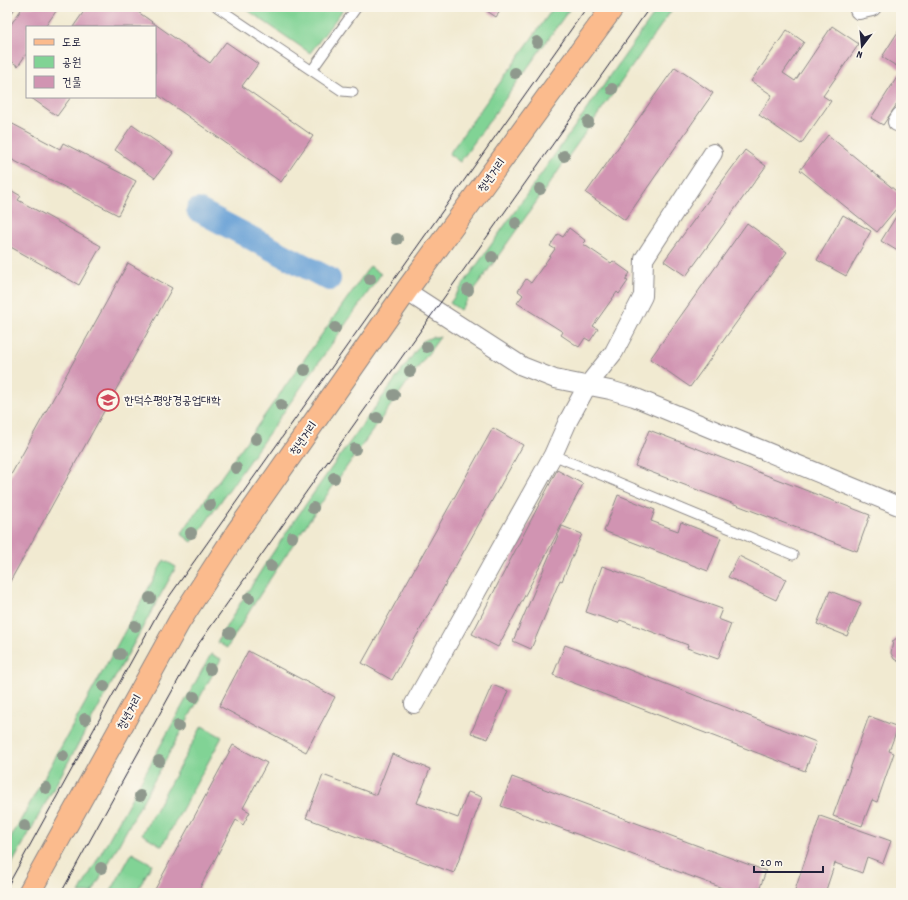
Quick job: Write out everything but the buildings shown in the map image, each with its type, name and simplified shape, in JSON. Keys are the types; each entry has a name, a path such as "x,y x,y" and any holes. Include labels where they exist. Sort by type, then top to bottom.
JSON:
{"main road":[{"name":"청년거리","path":"29,893 179,622 237,532 406,291 613,7"}],"street":[{"path":"414,704 553,455 587,386 614,352 643,296 644,259 713,153"},
{"path":"406,291 522,366 555,379 610,390 634,397 901,507"}],"lane":[{"path":"217,7 342,91 353,92"},
{"path":"312,70 357,7"},
{"path":"553,455 793,555"}],"green space":[{"path":"243,7 345,7 310,53"},
{"path":"554,7 571,7 460,162 449,154"},
{"path":"659,7 674,7 460,310 450,303"},
{"path":"370,266 381,274 192,542 181,534"},
{"path":"432,337 440,337 303,529 227,648 217,642 240,603 316,489 423,341"},
{"path":"164,560 176,567 7,873 7,845"},
{"path":"211,654 221,659 92,893 79,893"},
{"path":"202,726 222,737 162,846 142,834"},
{"path":"132,853 152,864 136,893 110,893"}],"waterway":[{"path":"198,210 329,279"}],"tram line":[{"path":"7,887 159,611 587,7"},
{"path":"61,893 197,646 650,7"}],"place":[{"name":"한덕수평양경공업대학","path":"108,400"}]}
